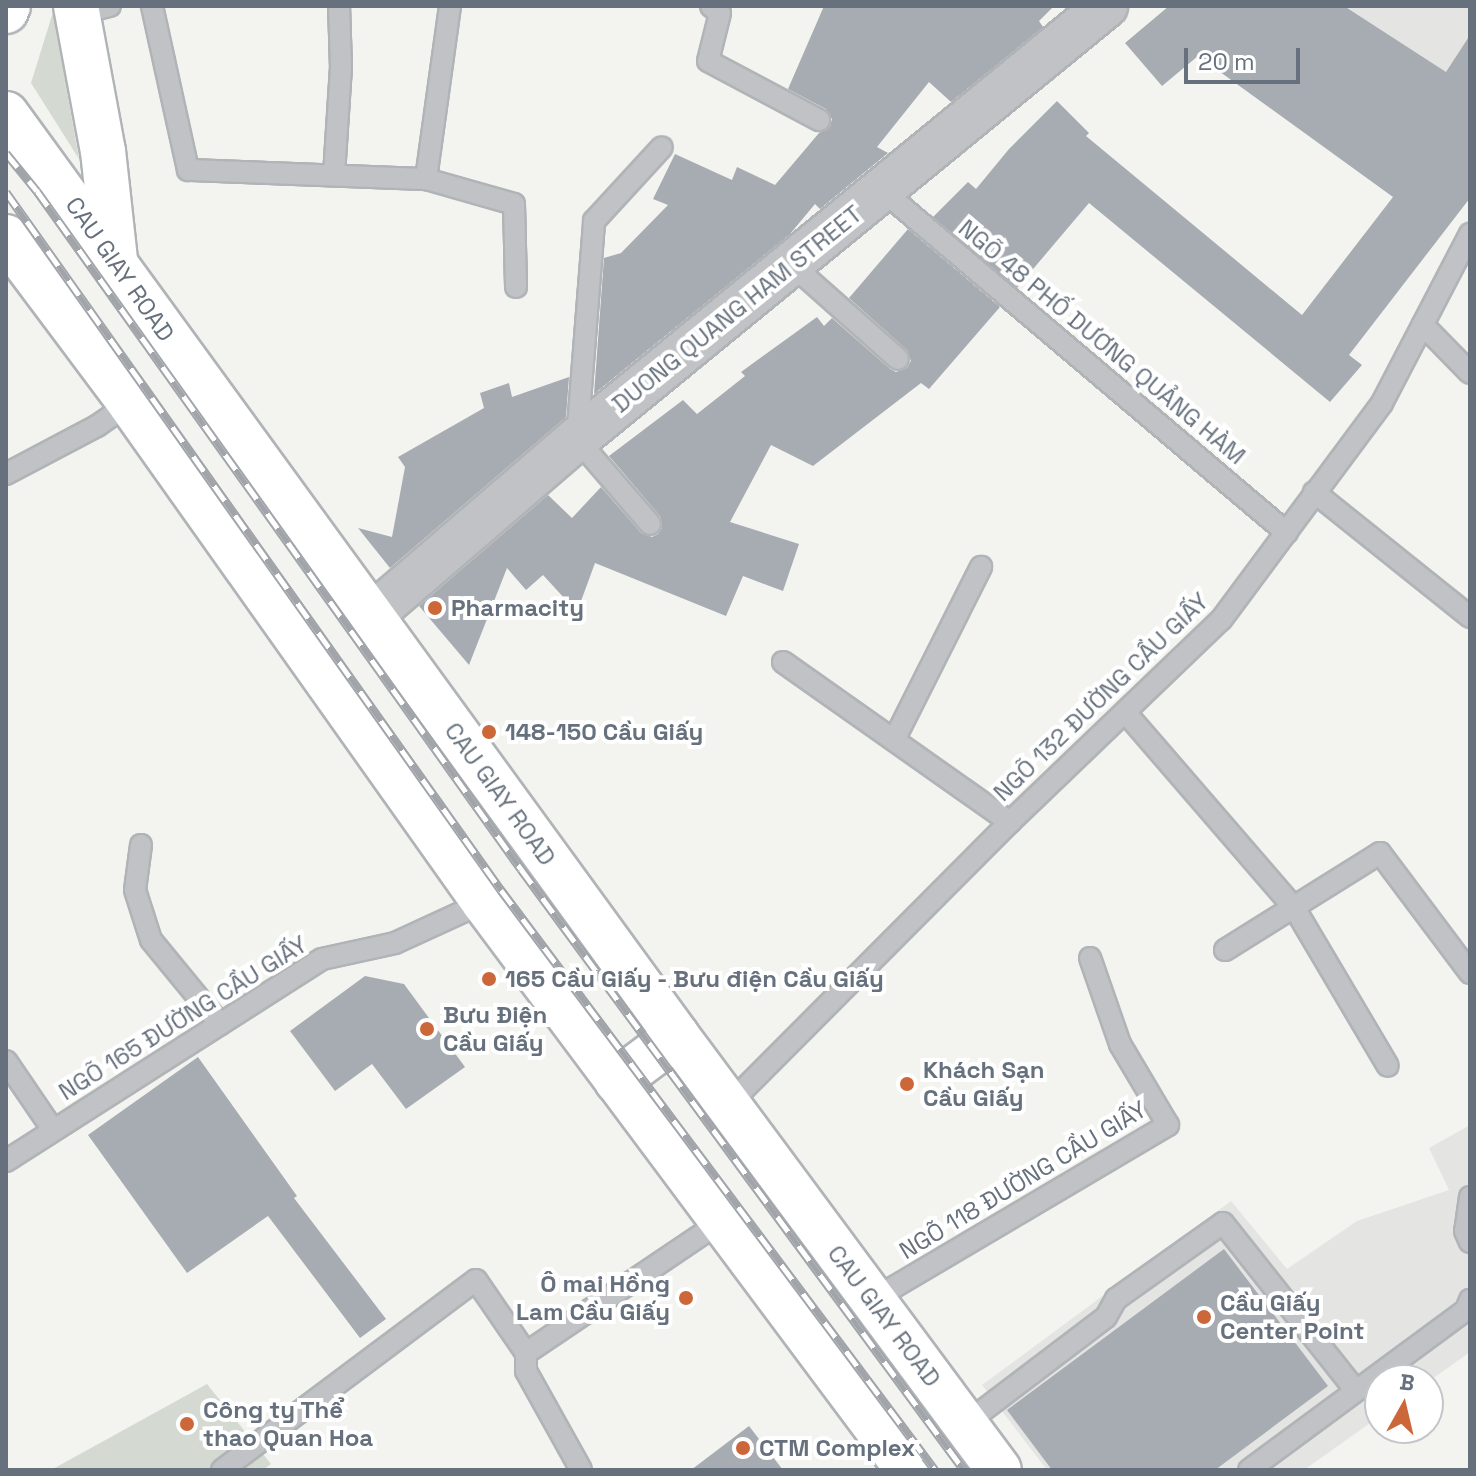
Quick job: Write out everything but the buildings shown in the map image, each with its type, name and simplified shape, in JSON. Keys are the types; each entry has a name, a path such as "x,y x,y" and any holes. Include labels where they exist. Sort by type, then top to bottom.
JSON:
{"main road":[{"path":"88,9 116,266"},
{"name":"CAU GIAY ROAD","path":"6,114 677,1036 999,1470"},
{"path":"6,237 130,403 484,902 908,1470"},
{"path":"617,1081 677,1036"}],"street":[{"name":"DUONG QUANG HAM STREET","path":"371,616 577,439 1106,6"}],"lane":[{"path":"152,6 188,170 426,179 514,204 516,287"},
{"path":"334,175 341,68 339,6"},
{"path":"426,179 450,6"},
{"path":"711,6 720,13 708,61 819,120"},
{"path":"650,524 577,439 594,221 662,147"},
{"name":"NGÕ 48 PHỐ DƯƠNG QUẢNG HÀM","path":"883,191 1287,533"},
{"name":"NGÕ 132 ĐƯỜNG CẦU GIẤY","path":"728,1105 1010,822 1221,620 1382,403 1469,237"},
{"path":"791,264 898,359"},
{"path":"1423,325 1470,373"},
{"path":"6,474 97,426 130,403"},
{"path":"1314,492 1470,617"},
{"path":"894,740 981,567"},
{"path":"783,662 1010,822"},
{"path":"1125,712 1295,909 1388,1066"},
{"path":"141,845 135,890 151,940 220,1024"},
{"path":"1225,950 1380,853 1470,973"},
{"name":"NGÕ 165 ĐƯỜNG CẦU GIẤY","path":"6,1161 322,959 395,943 484,902"},
{"name":"NGÕ 118 ĐƯỜNG CẦU GIẤY","path":"872,1300 1168,1125 1120,1044 1090,958"},
{"path":"6,1061 53,1130"},
{"path":"1470,1197 1465,1231 1470,1242"},
{"path":"526,1353 722,1221"},
{"path":"965,1424 1106,1317 1116,1299 1223,1223 1356,1391"},
{"path":"222,1470 476,1280 526,1353 526,1371 581,1470"},
{"path":"1249,1470 1466,1310 1470,1300"}],"shaded area":[{"path":"1240,6 1470,6 1470,165"},
{"path":"53,12 79,159 31,83"},
{"path":"1470,1125 1470,1352 1444,1371 1444,1364 1364,1364 1364,1427 1304,1470 1047,1470 982,1385 1231,1201 1287,1269 1357,1221 1449,1190 1429,1148"},
{"name":"Công ty Thể thao Quan Hoa","path":"207,1384 271,1464 263,1470 51,1470"}],"railway":[{"path":"6,153 37,191 521,869 964,1470"},
{"path":"6,192 501,890 935,1470"}],"place":[{"name":"Pharmacity","path":"435,608"},
{"name":"148-150 Cầu Giấy","path":"489,732"},
{"name":"165 Cầu Giấy - Bưu điện Cầu Giấy","path":"489,979"},
{"name":"Bưu Điện Cầu Giấy","path":"427,1029"},
{"name":"Khách Sạn Cầu Giấy","path":"907,1084"},
{"name":"Ô mai Hồng Lam Cầu Giấy","path":"686,1298"},
{"name":"Cầu Giấy Center Point","path":"1204,1317"},
{"name":"Công ty Thể thao Quan Hoa","path":"187,1424"},
{"name":"CTM Complex","path":"743,1448"}]}
